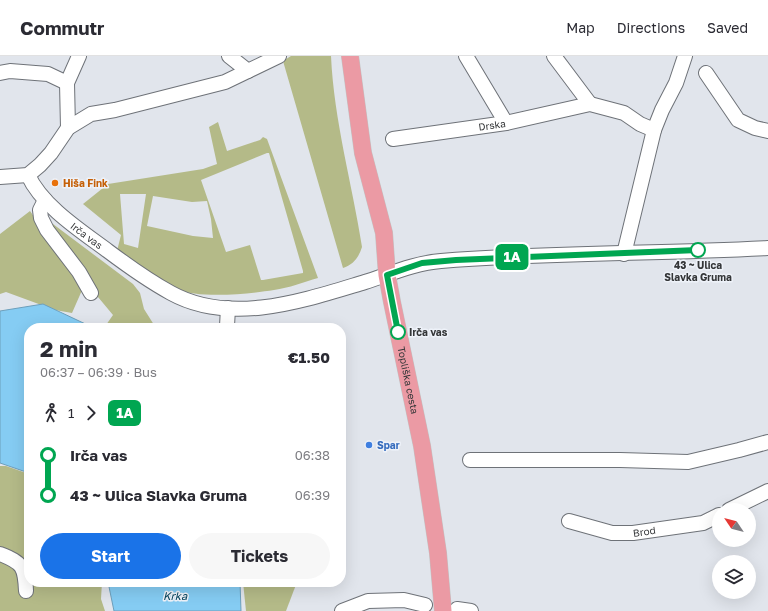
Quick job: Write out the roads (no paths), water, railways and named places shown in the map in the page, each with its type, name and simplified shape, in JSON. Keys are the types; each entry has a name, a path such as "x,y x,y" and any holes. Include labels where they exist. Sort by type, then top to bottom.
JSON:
{"main road":[{"name":"Topliška cesta","path":"350,56 363,153 384,233 387,275 422,446 438,553 450,610"}],"street":[{"path":"68,128 67,83 78,56"},
{"path":"229,56 248,71"},
{"path":"0,177 28,175 51,153 68,128 92,114 115,110 225,82 279,56"},
{"path":"466,56 506,123"},
{"path":"554,56 590,104"},
{"path":"624,254 654,130 662,110 676,83 685,56"},
{"path":"0,73 10,71 48,74 67,83"},
{"path":"706,73 738,120 755,128 768,131"},
{"name":"Drska","path":"393,139 506,123 590,104 624,113 640,124 654,130"},
{"name":"Irča vas","path":"28,175 33,188 45,200 84,234 141,275 172,294 188,301 228,308 276,305 387,275 422,263 499,257 768,248"},
{"path":"45,200 40,210 41,218 47,230 79,272 91,292"},
{"path":"227,323 228,308"},
{"path":"470,460 620,460 688,462 768,442"},
{"path":"743,503 768,491"},
{"name":"Brod","path":"569,521 612,533 633,533 703,523 712,518"},
{"path":"0,554 16,561 24,570"},
{"path":"342,611 368,601 404,600 425,604"},
{"path":"450,610 471,611"}],"water":[{"path":"43,304 83,323 24,323 24,471 0,463 0,311"},
{"name":"Krka","path":"109,587 240,587 241,611 114,611"}],"place":[{"name":"Hiša Fink","path":"55,183"},
{"name":"43 ~ Ulica Slavka Gruma","path":"698,250"},
{"name":"Irča vas","path":"398,332"},
{"name":"Spar","path":"369,445"}]}
